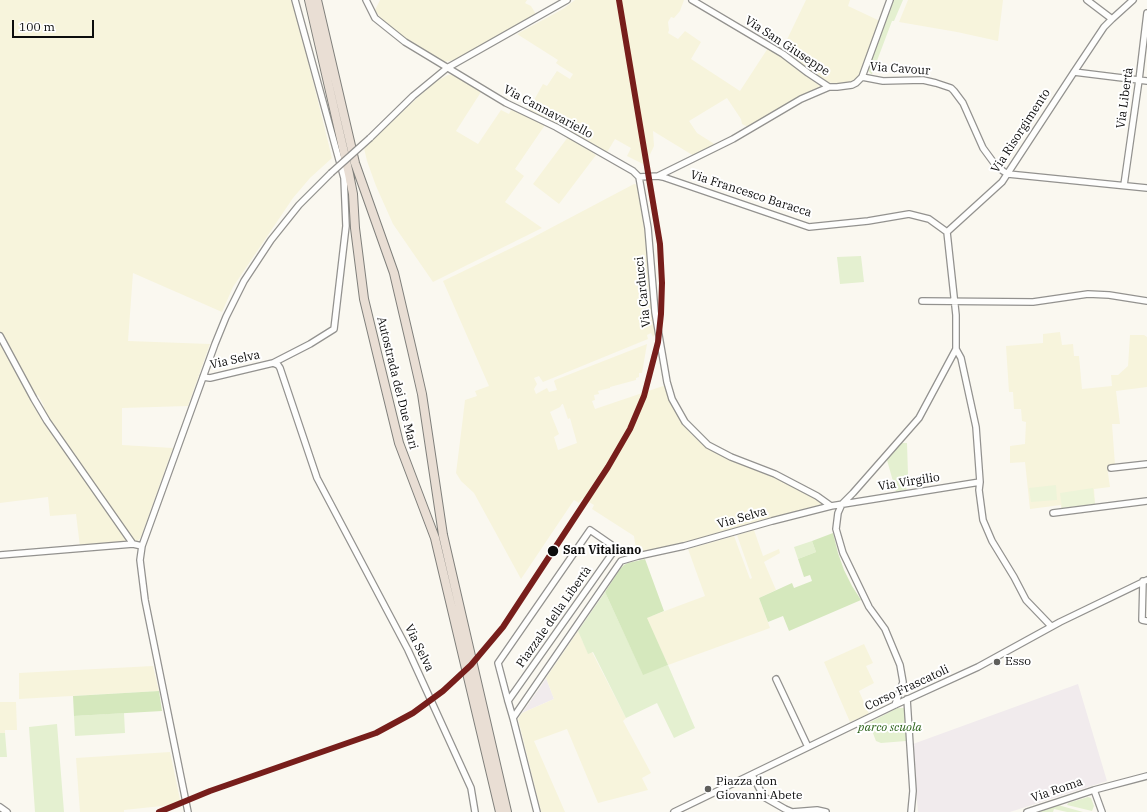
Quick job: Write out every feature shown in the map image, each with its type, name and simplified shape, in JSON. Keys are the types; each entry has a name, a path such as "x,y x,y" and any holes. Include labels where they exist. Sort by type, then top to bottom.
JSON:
{"highway":[{"name":"Autostrada dei Due Mari","path":"309,0 353,194 355,228 364,299 397,438 435,538 500,812"},
{"name":"Autostrada dei Due Mari","path":"317,0 355,163 394,273 422,394 443,535 508,812"}],"street":[{"path":"273,363 310,344 334,329 346,226 344,178 295,0"},
{"name":"Via Cannavariello","path":"366,0 375,18 405,42 506,103 543,120 586,144 639,177"},
{"path":"203,377 226,317 244,281 272,240 299,206 413,96 448,68 567,0"},
{"name":"Via San Giuseppe","path":"692,0 783,54 829,87 852,85 859,81 862,77"},
{"path":"862,77 890,0"},
{"path":"1087,0 1112,19"},
{"name":"Via Risorgimento","path":"947,232 1002,182 1104,27 1134,0"},
{"name":"Via Libertà","path":"1124,185 1147,13"},
{"path":"1074,72 1147,81"},
{"name":"Via Cavour","path":"862,77 883,81 923,80 951,88 963,103 983,148 994,164 1003,172 1008,174"},
{"path":"658,176 733,138 796,102 829,87"},
{"path":"1008,174 1147,188"},
{"name":"Via Francesco Baracca","path":"639,177 658,176 681,182 809,227 868,221 909,214 929,219 947,232"},
{"name":"Via Carducci","path":"639,177 648,228 656,312 667,382 672,399 685,422 708,445 731,457 775,474 817,496 831,506"},
{"path":"894,705 903,682 900,664 885,628 869,606 843,553 836,529 838,513 842,504 919,418 956,349 956,315 947,232"},
{"path":"922,301 954,300 1034,302 1088,294 1147,301"},
{"path":"0,336 47,421 133,544"},
{"path":"956,349 961,358 974,412 978,448 979,490 983,520 992,541 1026,600 1051,626"},
{"name":"Via Selva","path":"188,812 145,600 140,560 142,546 203,377 210,378 273,363 278,365 280,368 317,478 408,650 471,788 475,812"},
{"path":"1111,468 1147,464"},
{"name":"Via Virgilio","path":"842,504 980,482"},
{"path":"1053,513 1147,501"},
{"name":"Via Selva","path":"513,718 621,561 684,546 772,521 842,504"},
{"name":"Piazzale della Libertà","path":"590,530 616,548 508,701 498,663 590,530"},
{"path":"0,556 133,544 142,546"},
{"path":"1145,580 1142,620 1147,620"},
{"name":"Corso Frascatoli","path":"674,812 894,705 978,667 1051,626 1145,580"},
{"path":"776,679 808,747"},
{"path":"907,699 913,791 911,812"},
{"path":"508,701 537,812"},
{"path":"752,775 764,797 785,810 796,812 826,812"},
{"name":"Via Roma","path":"1027,812 1094,790 1147,776"},
{"name":"Via Roma","path":"1094,790 1102,812"},
{"path":"0,807 7,812"}],"shaded area":[{"path":"0,0 293,0 332,158 310,178 293,198 233,287 222,312 133,273 128,341 210,344 188,406 122,408 122,445 173,448 141,537 138,541 132,540 49,420 42,408 44,406 38,395 34,396 0,332"},
{"path":"380,0 527,0 525,3 531,6 537,16 455,60 443,62 414,45 384,23 375,10"},
{"path":"575,0 684,0 680,11 674,18 671,17 668,22 668,33 678,39 685,31 701,42 691,59 740,91 768,48 822,87 748,127 742,124 741,119 727,98 689,121 697,133 716,145 694,156 653,131 654,146 645,165 627,156 631,148 615,139 606,154 571,133 572,128 568,126 564,129 528,111 543,84 547,86 557,71 570,79 573,74 556,63 558,60 517,34 563,9"},
{"path":"806,0 850,0 848,6 880,21 859,78 852,82 839,84 826,82 782,50"},
{"path":"908,0 1003,0 998,41 899,22"},
{"path":"448,75 458,77 481,92 456,131 478,144 501,110 509,114 511,110 515,111 545,125 515,169 524,176 505,202 542,228 433,282 393,224 376,186 364,148 435,82"},
{"path":"568,137 594,151 593,153 596,155 559,204 533,184"},
{"path":"634,184 638,186 644,217 651,291 648,291 647,297 652,300 656,331 655,335 653,337 651,333 647,335 648,339 543,382 539,376 534,378 537,384 534,389 536,394 547,388 549,392 557,390 555,380 647,344 642,373 639,373 639,377 636,378 636,380 598,391 599,394 594,395 595,400 592,401 595,409 666,385 680,420 691,434 700,442 726,458 782,481 815,497 824,504 773,517 688,542 640,553 636,550 634,536 592,509 594,505 582,498 579,503 574,500 521,579 474,493 461,481 456,473 465,400 477,396 475,391 489,386 443,281 528,240","holes":["563,404 568,419 570,418 577,443 558,450 554,437 559,434 550,412"]},
{"path":"1060,332 1062,345 1073,344 1074,356 1079,356 1082,389 1112,386 1111,375 1118,375 1128,366 1130,335 1144,335 1147,337 1147,387 1116,391 1120,424 1112,424 1115,465 1107,466 1110,487 1094,489 1095,504 1061,508 1061,505 1030,509 1025,462 1010,463 1010,446 1025,444 1026,422 1022,421 1021,409 1014,409 1013,392 1009,392 1006,346 1043,343 1043,334"},
{"path":"0,341 32,400 129,543 80,547 76,514 50,516 48,497 0,503"},
{"path":"754,530 763,556 779,549 780,553 764,562 776,590 759,598 770,628 668,665 646,618 705,596 688,549 734,536 750,579 752,578 737,535"},
{"path":"578,631 588,653 592,652 626,718 623,721 651,773 642,778 648,790 598,803 567,729 534,741 565,812 541,812 518,719 522,713 554,699 546,678"},
{"path":"864,644 873,663 866,666 874,683 859,691 869,714 850,722 824,662"},
{"path":"153,666 159,691 19,699 19,673"},
{"path":"546,678 554,699 522,713 541,686"},
{"path":"1078,684 1107,781 1010,812 918,812 913,744"},
{"path":"0,702 16,702 17,730 5,730 5,733 0,733"},
{"path":"170,752 181,804 124,810 124,812 80,812 76,758"}],"green space":[{"path":"893,0 903,0 894,21 892,21 871,74 867,69"},
{"path":"861,256 864,282 840,284 837,257"},
{"path":"901,443 907,443 908,475 904,475 907,492 898,494 898,492 896,492 887,460"},
{"path":"1056,485 1057,500 1031,502 1029,488"},
{"path":"1093,488 1095,504 1062,508 1060,493"},
{"path":"833,533 844,570 861,600 789,631 783,616 768,622 759,598 792,583 794,588 812,581 810,575 804,577 798,559 816,552 812,541"},
{"path":"812,541 816,552 798,559 794,547"},
{"path":"645,559 664,611 647,618 668,665 643,675 605,592 624,565"},
{"path":"605,592 643,674 668,665 695,728 674,738 657,703 626,718 593,652 588,654 578,631"},
{"path":"159,691 162,711 74,716 73,696"},
{"name":"parco scuola","path":"897,708 905,708 906,741 881,743 876,741 869,723"},
{"path":"124,713 125,733 75,736 74,716"},
{"path":"57,724 64,812 35,812 29,727"},
{"path":"0,733 5,733 7,757 0,757"},
{"path":"1088,797 1091,798 1094,806 1092,811 1067,805 1068,803"},
{"path":"1058,805 1083,812 1067,812 1054,809 1053,812 1039,812"}],"transit line":[{"path":"159,812 210,791 376,733 413,713 443,691 471,665 503,627 608,467 630,429 644,396 658,342 662,283 660,244 619,0"}],"place":[{"name":"San Vitaliano","path":"553,551"},
{"name":"Esso","path":"997,662"},
{"name":"Piazza don Giovanni Abete","path":"708,789"}]}
